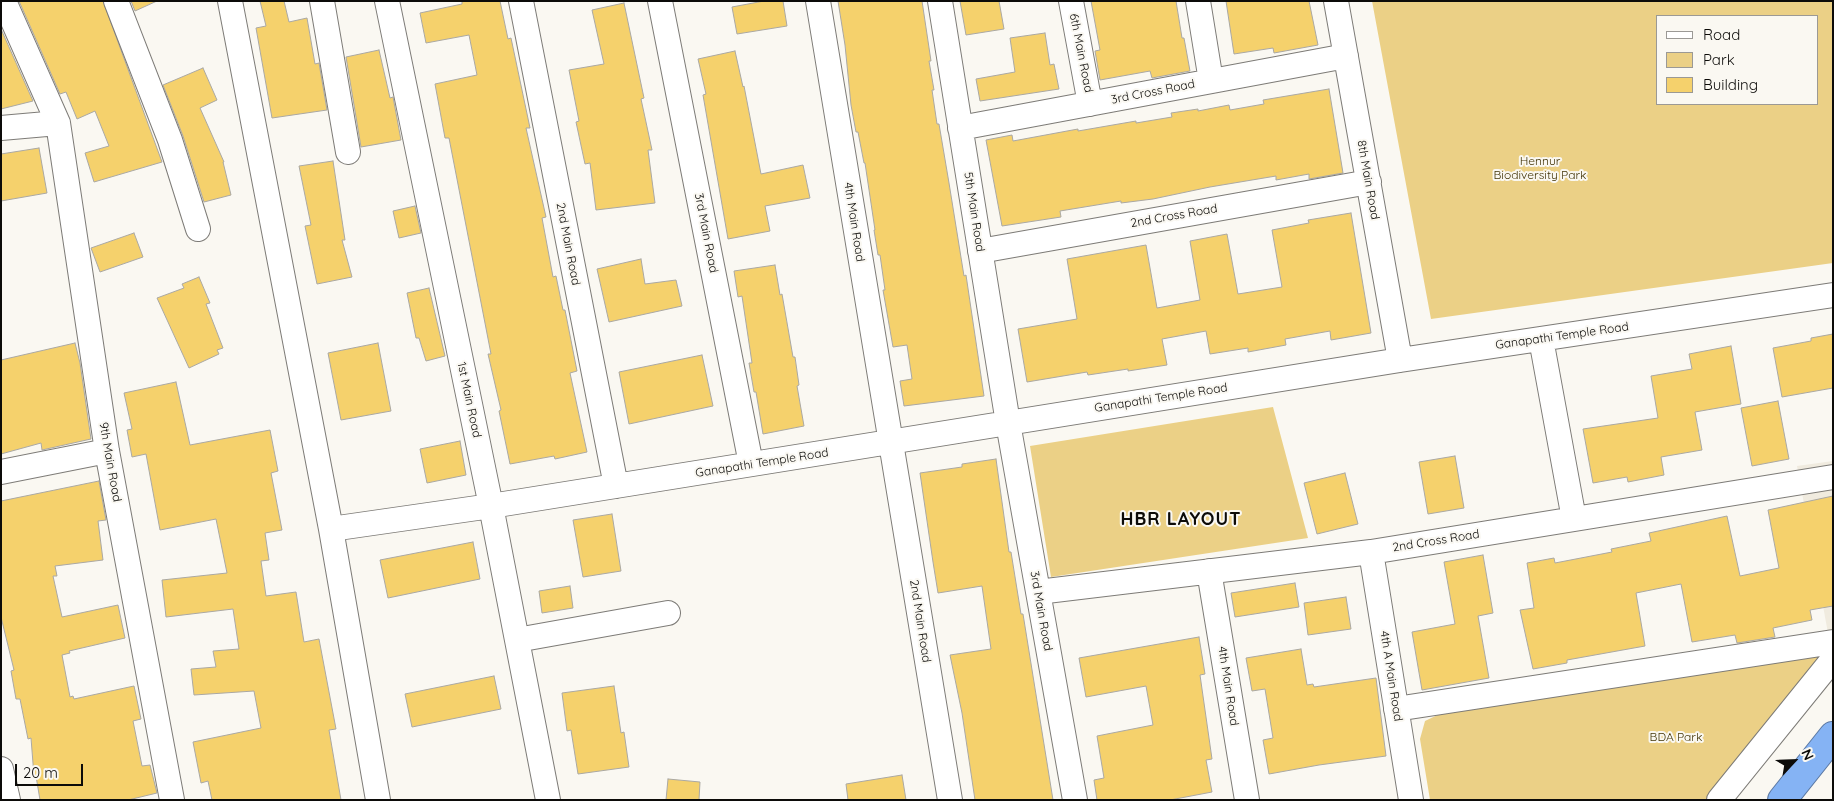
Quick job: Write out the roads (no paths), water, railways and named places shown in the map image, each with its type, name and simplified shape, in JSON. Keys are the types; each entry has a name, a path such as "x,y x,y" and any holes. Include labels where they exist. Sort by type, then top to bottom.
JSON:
{"highway":[{"path":"1782,800 1833,736"}],"street":[{"name":"9th Main Road","path":"4,1 58,123 107,451 172,800"},
{"path":"116,1 170,140 198,229"},
{"path":"230,1 331,529 378,800"},
{"path":"322,1 348,152"},
{"name":"1st Main Road","path":"387,1 491,506 548,800"},
{"name":"2nd Main Road","path":"521,1 616,486"},
{"name":"3rd Main Road","path":"660,1 751,464"},
{"name":"4th Main Road","path":"818,1 890,442"},
{"name":"5th Main Road","path":"940,1 1008,423"},
{"name":"6th Main Road","path":"1071,1 1090,104"},
{"path":"1198,1 1211,81"},
{"name":"8th Main Road","path":"1336,1 1400,360"},
{"name":"3rd Cross Road","path":"960,128 1346,56"},
{"path":"1,128 58,123"},
{"name":"2nd Cross Road","path":"980,251 1368,182"},
{"name":"Ganapathi Temple Road","path":"331,529 491,506 1400,360 1833,295"},
{"path":"1541,339 1574,519"},
{"name":"3rd Main Road","path":"1008,423 1074,800"},
{"name":"2nd Main Road","path":"890,442 950,800"},
{"path":"1,472 107,451"},
{"name":"2nd Cross Road","path":"1038,592 1371,552 1833,477"},
{"name":"4th A Main Road","path":"1371,552 1411,800"},
{"name":"4th Main Road","path":"1209,571 1247,800"},
{"path":"517,640 668,612"},
{"path":"1396,709 1833,642"},
{"path":"1718,800 1833,659"},
{"path":"1,769 8,800"}],"district":[{"name":"HBR LAYOUT","path":"1181,520"}],"park label":[{"name":"Hennur Biodiversity Park","path":"1540,168"},
{"name":"BDA Park","path":"1676,737"}]}
